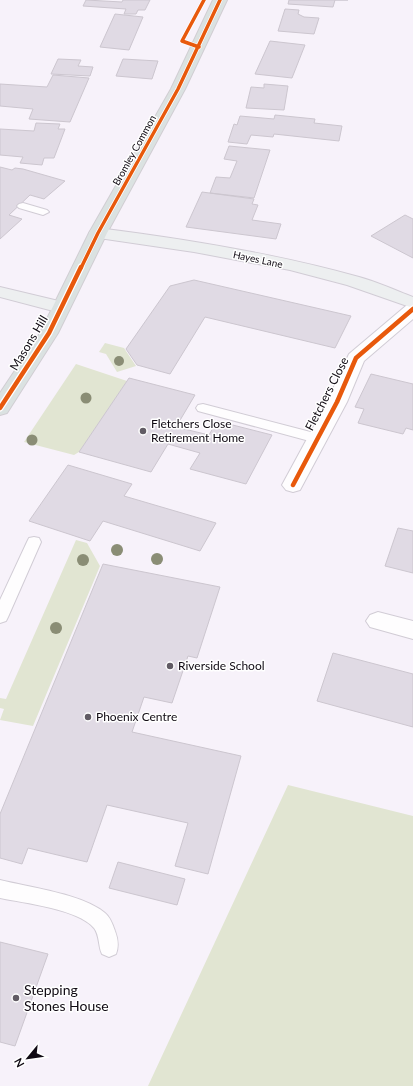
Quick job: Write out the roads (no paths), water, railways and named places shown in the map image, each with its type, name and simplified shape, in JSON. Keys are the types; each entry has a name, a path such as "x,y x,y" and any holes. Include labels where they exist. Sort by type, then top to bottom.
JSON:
{"main road":[{"name":"Bromley Common","path":"61,307 98,233 178,89 220,0"},
{"name":"Hayes Lane","path":"98,233 166,242 265,260 353,281 413,303"},
{"path":"0,292 61,307"},
{"name":"Masons Hill","path":"0,408 49,333 61,307"}],"street":[{"name":"Fletchers Close","path":"293,484 337,402 356,358 413,309"},
{"path":"378,621 413,630"}],"lane":[{"path":"22,206 43,212"},
{"path":"203,408 317,438"},
{"path":"0,617 34,542"},
{"path":"0,889 81,909 98,919 107,933 109,948"}],"place":[{"name":"Fletchers Close Retirement Home","path":"143,431"},
{"name":"Riverside School","path":"170,666"},
{"name":"Phoenix Centre","path":"88,717"},
{"name":"Stepping Stones House","path":"16,998"}]}
